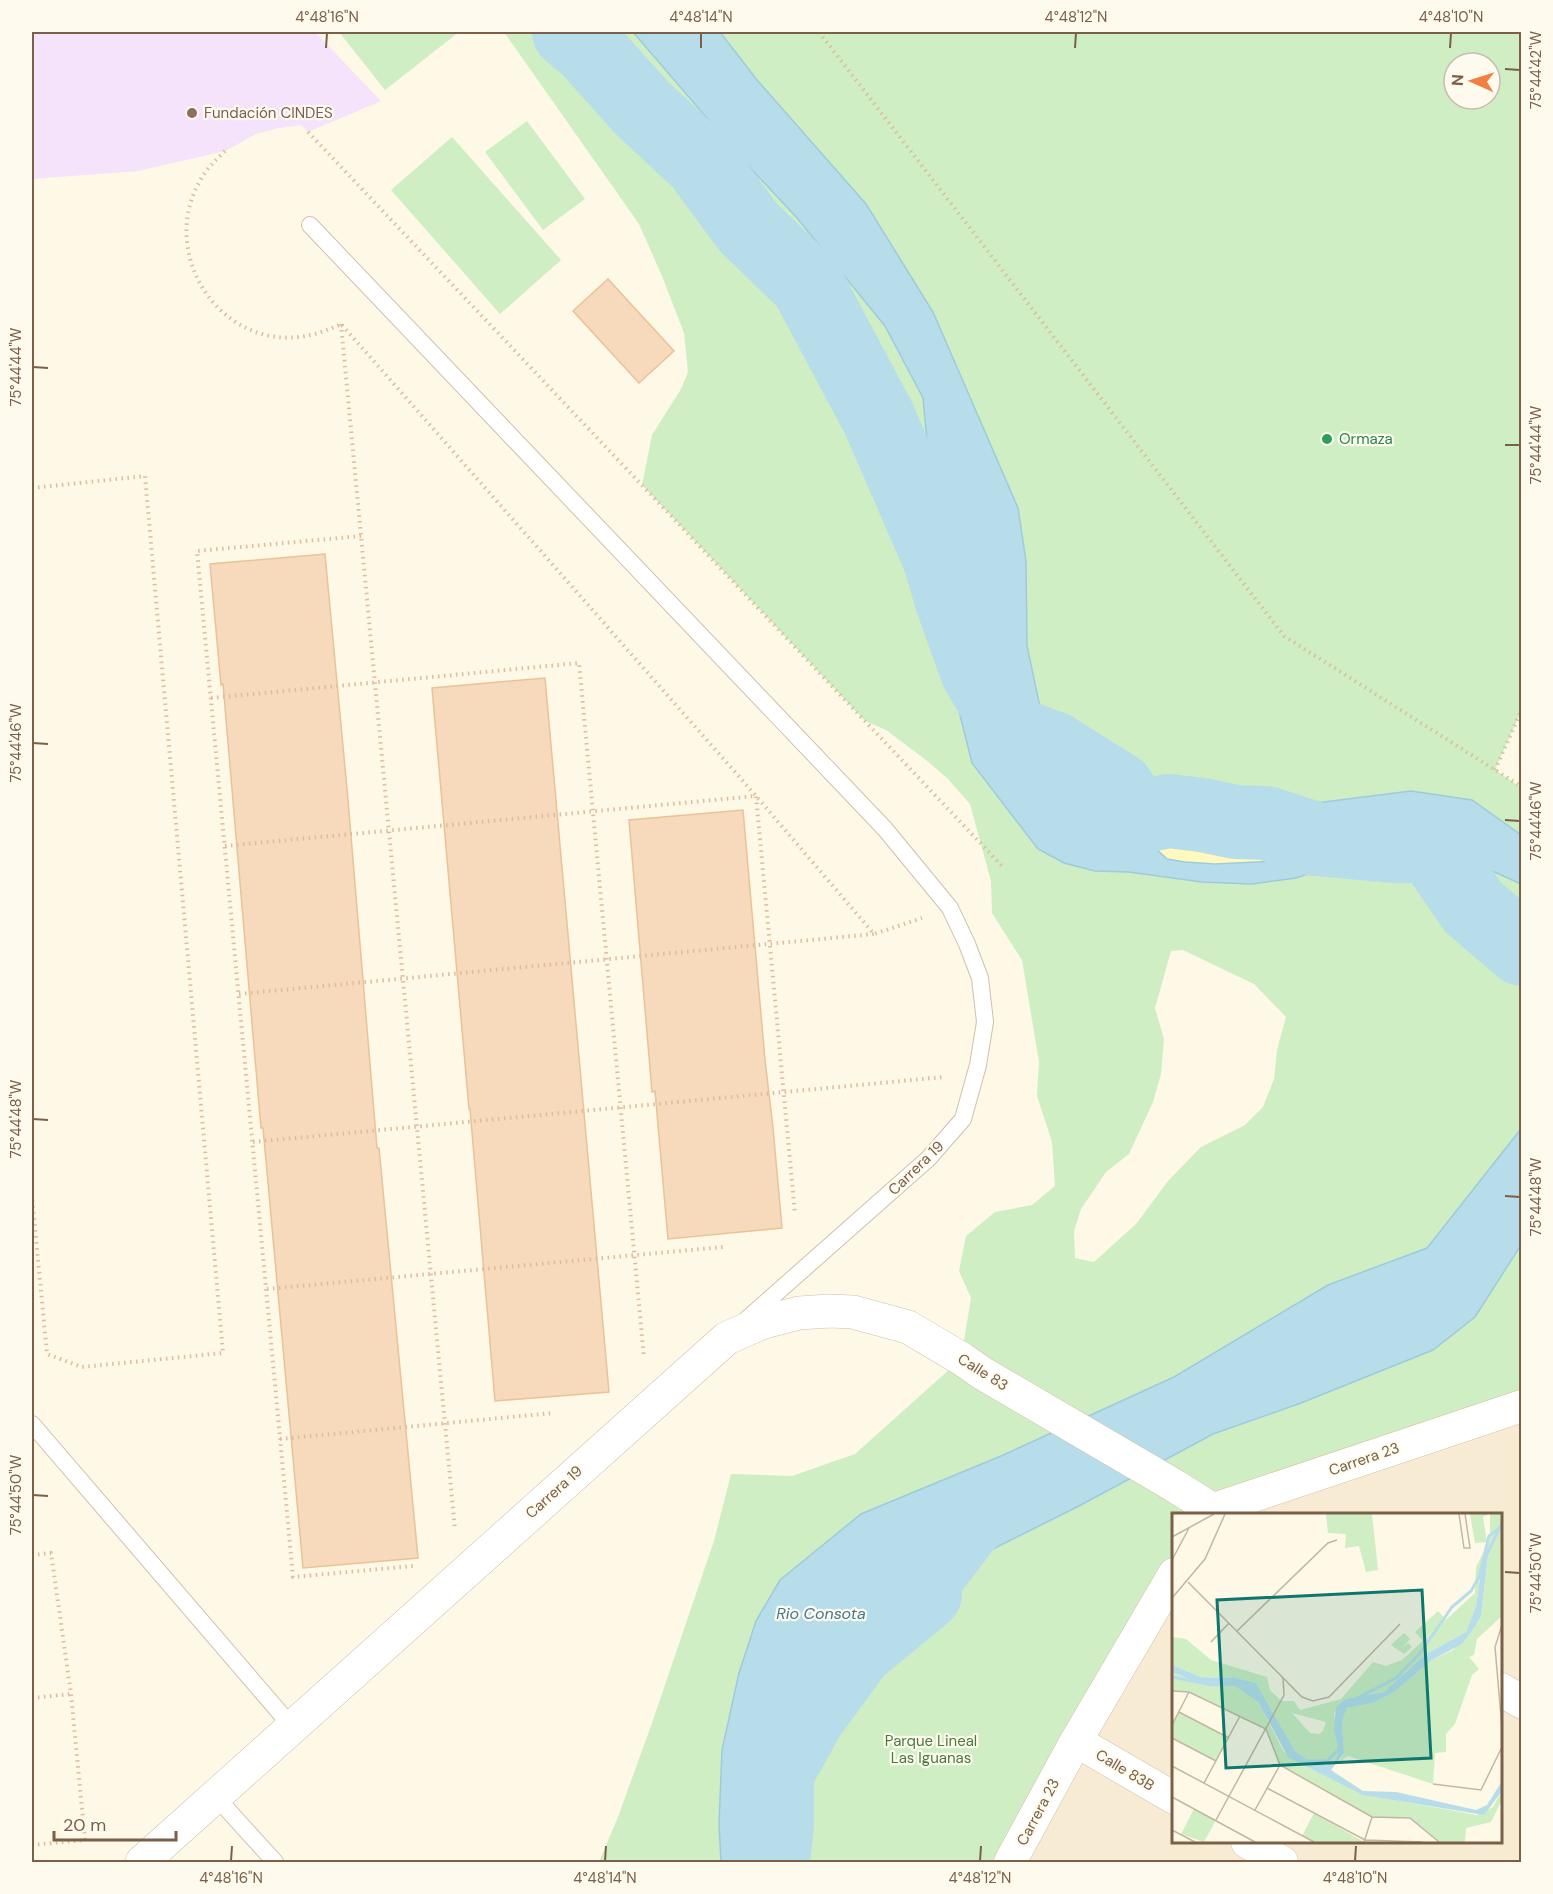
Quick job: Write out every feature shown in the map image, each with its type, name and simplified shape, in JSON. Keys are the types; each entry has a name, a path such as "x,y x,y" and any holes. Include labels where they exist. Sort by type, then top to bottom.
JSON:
{"street":[{"name":"Calle 83","path":"727,1338 765,1322 799,1313 830,1311 853,1312 908,1327 1175,1486 1213,1513"},
{"name":"Carrera 19","path":"142,1863 727,1338"},
{"name":"Carrera 23","path":"1213,1513 1521,1406"},
{"name":"Carrera 23","path":"1010,1863 1076,1741 1172,1577"},
{"path":"1502,1690 1521,1702"},
{"name":"Calle 83B","path":"1076,1741 1172,1797"}],"lane":[{"path":"310,225 885,829 950,908 980,978 985,1022 974,1075"},
{"name":"Carrera 19","path":"727,1338 929,1158 963,1119 974,1075"},
{"path":"32,1424 293,1728"},
{"path":"216,1797 275,1863"}],"path":[{"path":"819,32 1284,636 1521,786"},
{"path":"308,132 1002,866"},
{"path":"225,151 198,183 187,223 186,243 191,264 205,291 225,315 261,334 282,338 302,337 323,333 341,324"},
{"path":"341,324 459,1577"},
{"path":"341,324 756,796 874,934"},
{"path":"32,488 145,476 223,1353 82,1368 47,1354 32,1198"},
{"path":"361,536 197,551 293,1577 413,1566"},
{"path":"211,698 579,663 644,1358"},
{"path":"1495,770 1521,709"},
{"path":"225,846 756,796"},
{"path":"756,796 795,1214"},
{"path":"239,994 874,934 950,908"},
{"path":"253,1142 974,1075"},
{"path":"267,1289 723,1247"},
{"path":"280,1439 553,1413"},
{"path":"32,1555 51,1553 71,1694 85,1840 32,1845"},
{"path":"32,1698 71,1694"}],"shaded area":[{"name":"Fundación CINDES","path":"32,32 315,32 381,101 308,132 301,125 279,128 256,134 225,151 138,171 32,179"},
{"path":"1521,1406 1521,1862 1010,1862 1172,1576 1172,1843 1502,1843 1502,1513 1212,1513"}],"green space":[{"path":"339,32 459,32 385,90"},
{"path":"504,32 633,32 742,159 797,218 885,326 923,398 929,462 952,601 955,695 1095,871 1129,872 1202,882 1252,884 1296,878 1392,846 1431,846 1521,884 1521,1129 1427,1248 1328,1285 1174,1377 1001,1456 861,1514 780,1580 756,1621 739,1673 722,1750 719,1824 721,1862 599,1862 652,1723 714,1541 731,1474 792,1476 855,1454 961,1359 971,1298 959,1271 966,1236 995,1212 1032,1205 1055,1186 1052,1142 1037,1096 1039,1062 1022,960 992,913 991,881 970,804 947,778 926,760 886,730 865,721 642,485 652,435 681,389 688,372 684,333 639,224","holes":["1183,950 1254,984 1286,1017 1277,1050 1274,1079 1263,1107 1245,1125 1201,1147 1168,1181 1136,1224 1094,1262 1075,1258 1074,1231 1081,1209 1106,1172 1129,1154 1153,1102 1161,1074 1164,1039 1155,1008 1171,951"]},
{"name":"Ormaza","path":"720,32 1521,32 1522,709 1495,770 1521,787 1521,835 1472,800 1411,791 1308,804 1175,800 1118,789 1075,771 1053,748 1046,735 1027,646 1026,561 1018,508 933,312 866,204 757,80"},
{"path":"527,121 585,199 543,230 485,152"},
{"path":"452,137 561,260 500,314 391,190"},
{"name":"Parque Lineal Las Iguanas","path":"1521,1245 1521,1406 1212,1513 1172,1513 1172,1576 1010,1862 771,1862 768,1830 777,1773 800,1714 857,1650 921,1585 1079,1506 1213,1434 1301,1403 1433,1350 1475,1317"}],"sand":[{"path":"1147,810 1203,815 1236,822 1266,823 1315,839 1275,861 1215,864 1167,859 1148,841 1136,817"}],"water":[{"path":"633,32 720,32 757,80 866,204 933,312 1018,508 1026,561 1027,646 1046,735 1053,748 1075,771 1118,789 1175,800 1308,804 1411,791 1472,800 1521,835 1521,884 1431,846 1392,846 1296,878 1252,884 1202,882 1129,872 1095,871 1064,863 1038,849 972,763 955,695 952,601 929,462 923,398 885,326 797,218 742,159","holes":["1148,810 1203,815 1236,822 1266,823 1314,840 1275,861 1215,864 1185,862 1167,859 1148,841 1136,817"]},
{"name":"Rio Consota","path":"1521,1129 1521,1245 1475,1317 1433,1350 1301,1403 1213,1434 1079,1506 921,1585 857,1650 800,1714 777,1773 768,1830 771,1862 721,1862 719,1824 722,1750 739,1673 756,1621 780,1580 861,1514 1001,1456 1174,1377 1328,1285 1427,1248"}],"building":[{"path":"608,279 674,351 639,383 573,311"},
{"path":"325,554 377,1148 379,1148 418,1558 303,1568 263,1128 261,1128 223,684 221,685 210,564"},
{"path":"545,678 609,1392 495,1401 432,688"},
{"path":"743,810 782,1228 668,1239 655,1091 652,1092 629,820"}],"waterway":[{"path":"569,32 588,48 643,109 701,163 748,227 807,284 879,419 940,560 977,671 1014,734 1053,748 1118,789 1136,817 1169,811 1236,822 1266,823 1315,839 1392,846 1431,846 1473,907 1522,949"},
{"path":"773,1862 777,1825 777,1773 808,1717 857,1650 925,1594 920,1585 980,1506"}],"place":[{"name":"Fundación CINDES","path":"192,113"},
{"name":"Ormaza","path":"1327,439"}]}
